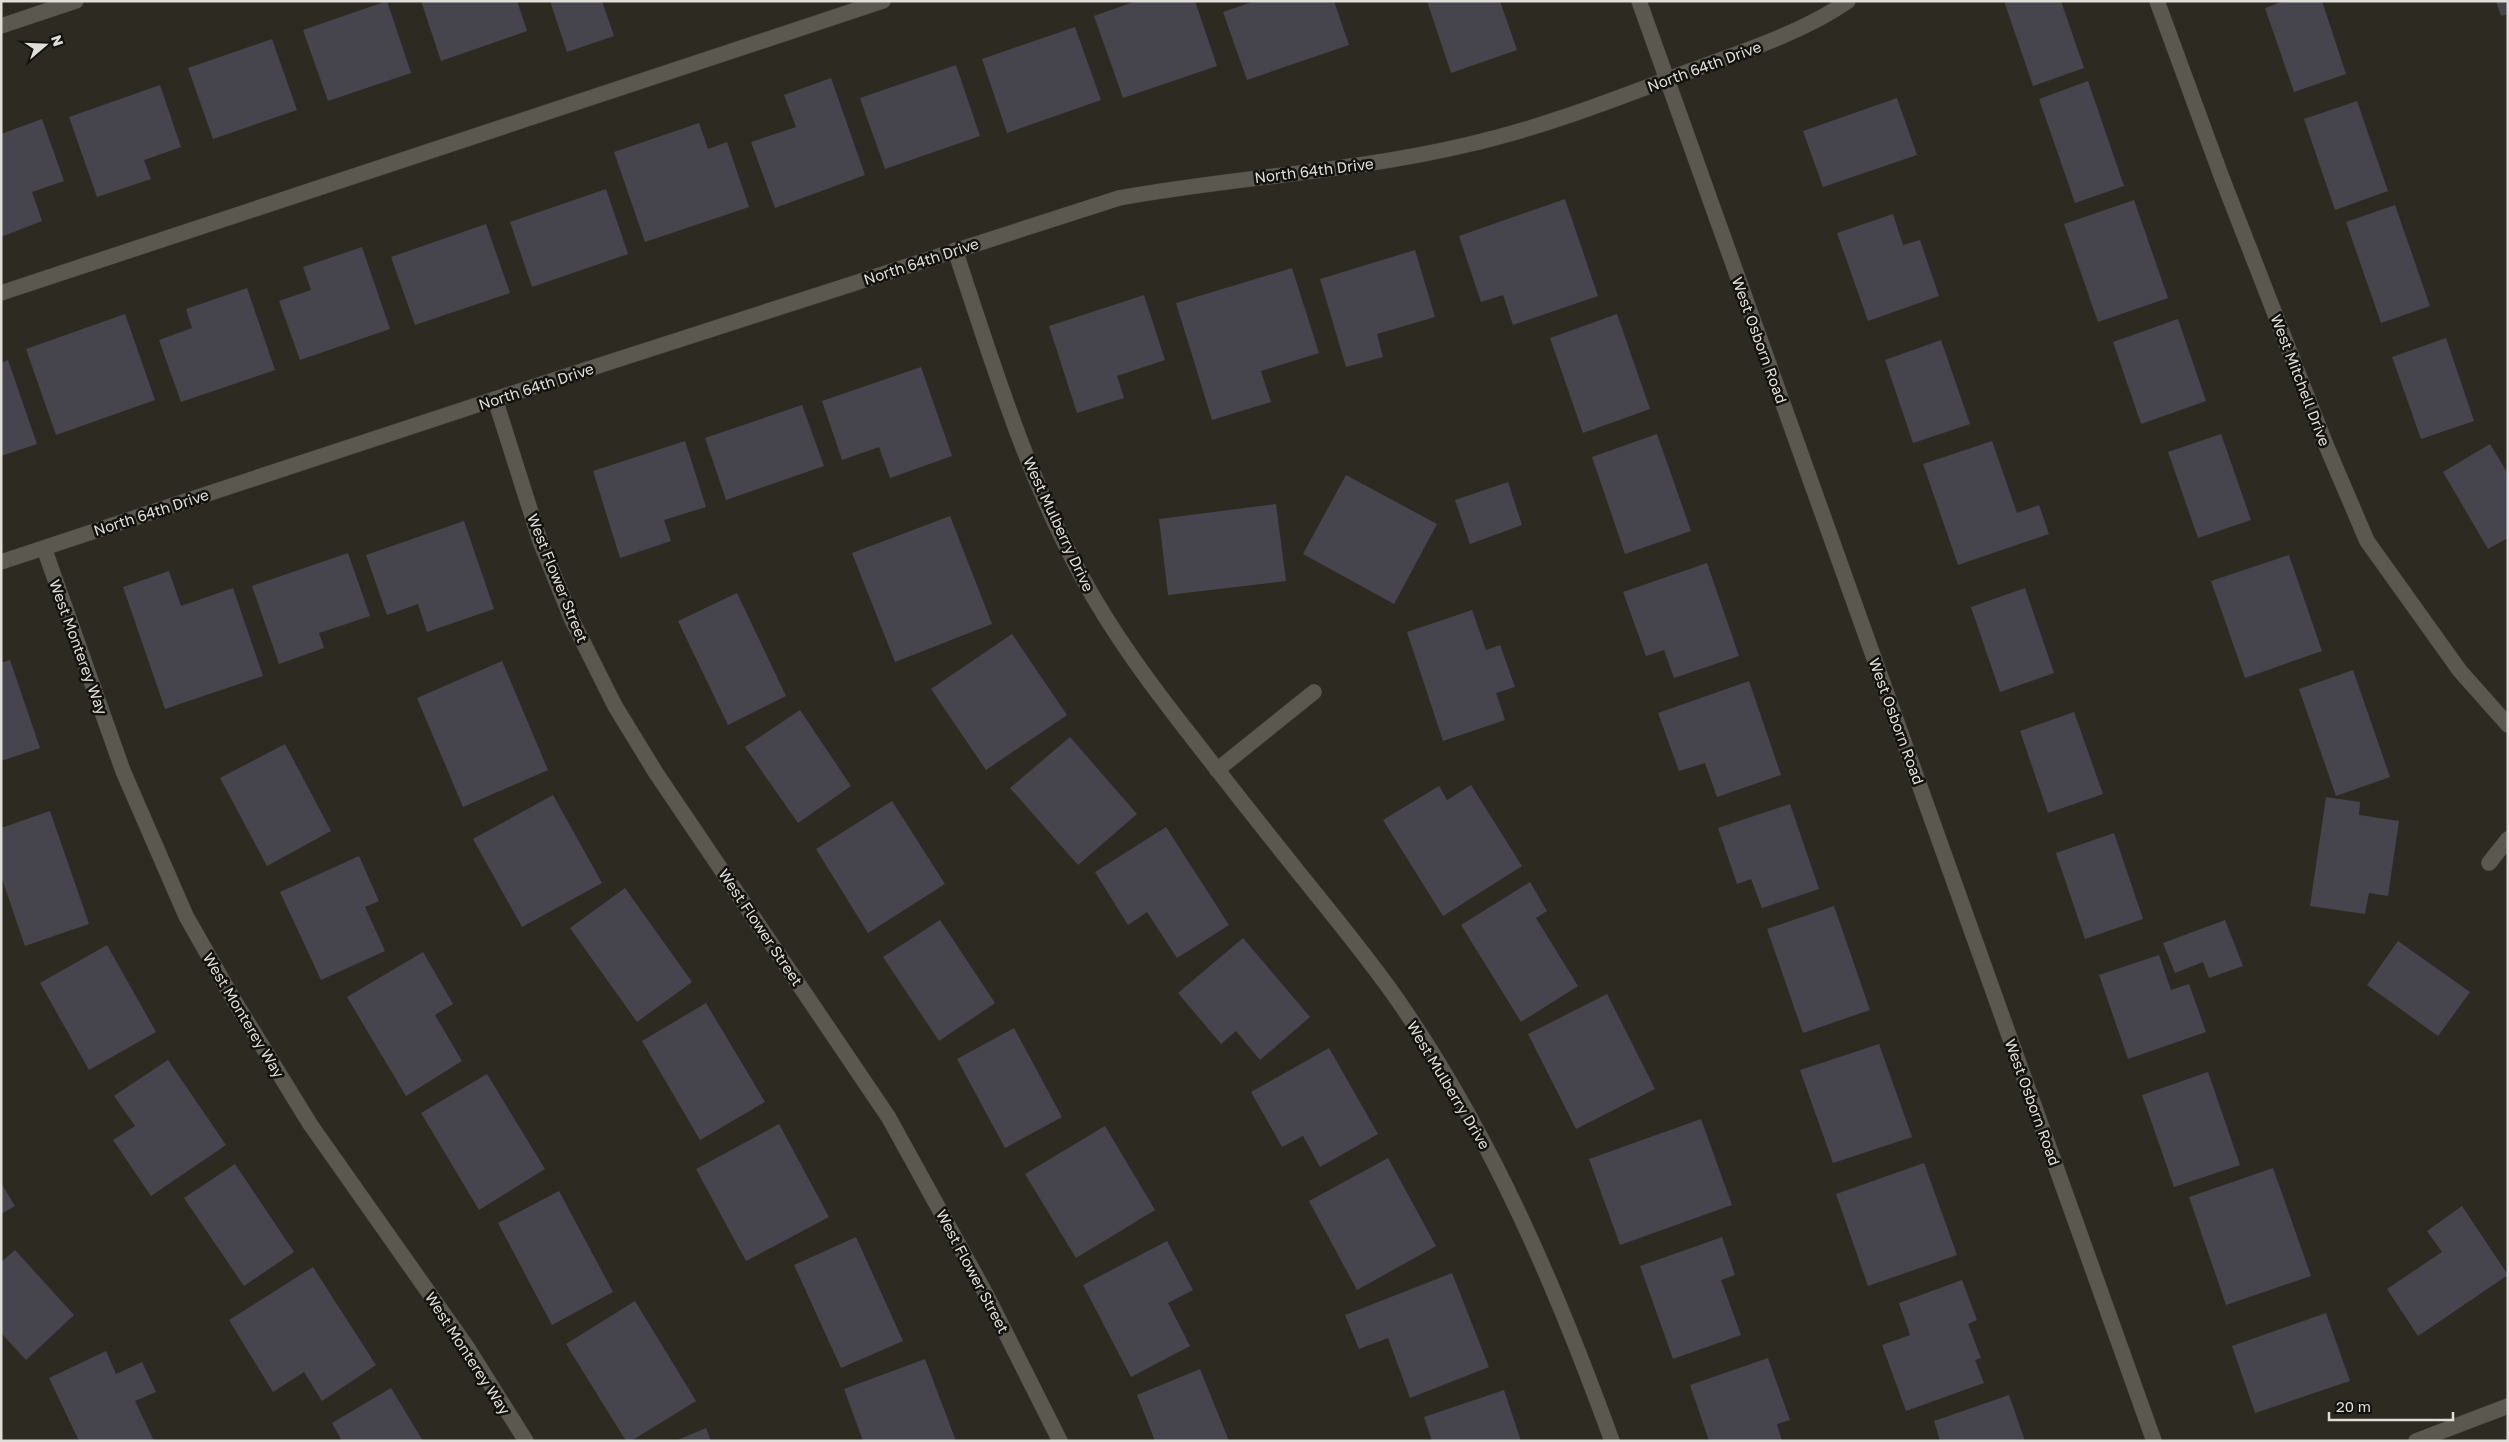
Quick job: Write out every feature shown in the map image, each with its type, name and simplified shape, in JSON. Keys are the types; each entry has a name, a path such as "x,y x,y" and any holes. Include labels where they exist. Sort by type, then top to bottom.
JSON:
{"street":[{"path":"1,26 76,1"},
{"path":"1,294 883,1"},
{"name":"West Osborn Road","path":"1639,1 2154,1441"},
{"name":"North 64th Drive","path":"1,562 495,399 1119,198 1186,186 1396,159 1467,145 1575,113 1767,42 1848,1"},
{"name":"West Mitchell Drive","path":"2157,1 2229,197 2326,446 2367,541 2460,672 2508,725"},
{"name":"West Mulberry Drive","path":"955,250 1009,413 1047,505 1082,577 1132,660 1399,1002 1448,1080 1494,1160 1543,1262 1579,1350 1612,1441"},
{"name":"West Flower Street","path":"495,399 540,541 572,620 615,706 656,773 889,1118 987,1296 1060,1441"},
{"name":"West Monterey Way","path":"44,548 122,771 186,916 232,997 310,1124 467,1347 526,1441"},
{"path":"1217,770 1314,692"},
{"path":"2489,862 2508,839"},
{"path":"2416,1441 2508,1406"}],"building":[{"path":"387,1 411,73 328,101 303,30"},
{"path":"421,1 517,1 527,31 441,61"},
{"path":"550,1 602,1 614,36 567,52"},
{"path":"1136,1 1195,1 1217,66 1123,98 1094,16"},
{"path":"1255,1 1334,1 1349,45 1247,80 1223,12"},
{"path":"1427,1 1500,1 1517,50 1451,73"},
{"path":"2004,1 2061,1 2084,68 2033,86"},
{"path":"2284,1 2322,1 2346,74 2294,92 2265,8"},
{"path":"2496,1 2508,1 2508,14 2501,16"},
{"path":"1075,27 1101,100 1007,133 982,59"},
{"path":"272,39 297,110 213,139 188,68"},
{"path":"956,65 980,136 885,169 860,98"},
{"path":"831,78 865,175 775,208 751,142 796,127 784,95"},
{"path":"2088,81 2124,186 2075,203 2039,99"},
{"path":"160,85 181,147 144,160 151,179 97,197 69,117"},
{"path":"1897,98 1917,155 1823,187 1803,131"},
{"path":"2357,101 2388,191 2335,210 2304,119"},
{"path":"42,119 64,181 32,192 42,221 1,237 1,134"},
{"path":"699,123 708,149 727,142 749,207 645,242 614,152"},
{"path":"606,189 628,254 532,287 510,222"},
{"path":"1565,199 1598,296 1513,325 1503,295 1481,302 1459,236"},
{"path":"2134,200 2168,298 2098,322 2064,224"},
{"path":"2395,205 2430,306 2381,323 2346,222"},
{"path":"1893,214 1903,245 1920,240 1939,296 1868,321 1837,233"},
{"path":"486,224 510,293 415,325 391,257"},
{"path":"362,247 390,329 300,360 279,301 311,290 303,267"},
{"path":"1415,250 1435,317 1377,334 1383,357 1346,367 1320,279"},
{"path":"1292,268 1319,353 1261,371 1271,402 1212,420 1176,303"},
{"path":"247,288 275,370 181,402 159,340 192,328 186,309"},
{"path":"1144,295 1165,360 1117,376 1124,398 1077,413 1049,326"},
{"path":"125,314 155,400 56,435 26,349"},
{"path":"1617,314 1650,409 1583,433 1550,338"},
{"path":"2178,319 2206,401 2141,424 2113,342"},
{"path":"2446,338 2474,421 2421,439 2392,357"},
{"path":"1941,340 1970,424 1913,443 1885,360"},
{"path":"8,360 37,444 1,456 1,363"},
{"path":"921,367 952,456 890,478 879,447 842,460 822,401"},
{"path":"802,405 824,466 726,500 705,438"},
{"path":"1657,434 1691,531 1625,554 1592,457"},
{"path":"2221,434 2251,520 2198,538 2168,452"},
{"path":"685,441 706,507 664,520 671,541 620,558 593,471"},
{"path":"1992,441 2017,513 2039,505 2049,534 1958,565 1923,464"},
{"path":"2490,444 2508,474 2508,538 2488,549 2443,472"},
{"path":"1346,475 1437,524 1394,604 1303,554"},
{"path":"1508,482 1522,525 1470,544 1455,500"},
{"path":"1276,504 1286,581 1168,595 1159,519"},
{"path":"950,516 992,624 895,662 852,553"},
{"path":"464,521 494,609 427,632 418,604 387,615 366,555"},
{"path":"348,553 370,616 319,633 324,648 279,664 252,586"},
{"path":"2289,555 2322,651 2245,678 2211,581"},
{"path":"1707,563 1739,656 1674,678 1664,650 1646,656 1623,592"},
{"path":"169,571 181,606 233,588 263,676 165,709 123,587"},
{"path":"2025,588 2054,673 2000,692 1971,607"},
{"path":"737,593 786,696 728,725 678,621"},
{"path":"1472,610 1486,650 1500,645 1515,687 1496,693 1505,720 1443,741 1407,632"},
{"path":"1012,634 1067,715 986,770 931,689"},
{"path":"10,660 40,748 1,761 1,663"},
{"path":"502,661 548,770 463,807 417,698"},
{"path":"2353,670 2390,777 2336,796 2299,689"},
{"path":"1749,681 1781,775 1717,797 1705,763 1679,771 1658,713"},
{"path":"800,710 851,786 798,823 745,747"},
{"path":"2074,712 2103,794 2048,813 2020,731"},
{"path":"1070,737 1137,814 1078,865 1010,788"},
{"path":"285,744 331,831 267,866 220,778"},
{"path":"1471,785 1522,866 1443,916 1383,820 1439,786 1447,800"},
{"path":"553,795 602,883 522,927 473,839"},
{"path":"2326,797 2360,802 2359,815 2399,821 2388,896 2369,893 2365,914 2310,906"},
{"path":"892,801 945,884 868,933 816,849"},
{"path":"1790,804 1819,889 1762,908 1751,879 1737,884 1718,828"},
{"path":"50,811 89,924 25,946 1,876 1,828"},
{"path":"1166,827 1229,925 1177,958 1147,912 1128,925 1095,872"},
{"path":"2114,833 2143,919 2085,939 2056,853"},
{"path":"359,856 379,901 365,907 385,951 321,980 280,892"},
{"path":"1530,882 1547,911 1536,918 1578,986 1521,1022 1461,925"},
{"path":"625,888 692,982 637,1022 570,928"},
{"path":"1834,906 1870,1010 1803,1033 1767,929"},
{"path":"940,920 995,1003 939,1041 883,957"},
{"path":"2225,920 2243,966 2209,978 2203,962 2175,973 2163,943"},
{"path":"1243,938 1310,1017 1260,1060 1236,1031 1221,1044 1178,993"},
{"path":"2398,941 2470,992 2438,1036 2367,985"},
{"path":"107,945 156,1032 89,1070 40,983"},
{"path":"423,952 453,1004 435,1015 462,1061 406,1096 347,997"},
{"path":"2159,955 2171,990 2189,984 2206,1032 2128,1059 2099,975"},
{"path":"1607,994 1655,1089 1576,1129 1528,1034"},
{"path":"706,1003 765,1102 700,1140 642,1041"},
{"path":"1014,1028 1062,1117 1005,1148 957,1059"},
{"path":"1879,1044 1912,1137 1833,1163 1800,1070"},
{"path":"1329,1048 1378,1134 1320,1167 1303,1136 1282,1147 1251,1092"},
{"path":"168,1060 226,1145 151,1196 113,1140 135,1126 114,1096"},
{"path":"2208,1072 2240,1165 2174,1187 2142,1095"},
{"path":"487,1074 545,1169 479,1210 421,1113"},
{"path":"1701,1119 1732,1205 1620,1245 1589,1159"},
{"path":"779,1124 829,1217 746,1261 696,1169"},
{"path":"1105,1126 1155,1210 1076,1258 1025,1174"},
{"path":"1388,1158 1436,1246 1357,1290 1309,1201"},
{"path":"1924,1163 1957,1255 1868,1286 1836,1194"},
{"path":"235,1164 294,1252 244,1286 184,1198"},
{"path":"2273,1168 2311,1276 2226,1305 2189,1197"},
{"path":"1,1183 15,1206 1,1214"},
{"path":"559,1191 613,1292 552,1325 498,1223"},
{"path":"2462,1206 2508,1275 2418,1336 2387,1289 2442,1252 2427,1231"},
{"path":"856,1237 903,1341 841,1368 794,1265"},
{"path":"1722,1237 1735,1275 1721,1280 1741,1335 1673,1359 1640,1266"},
{"path":"1167,1241 1193,1290 1168,1303 1190,1346 1131,1377 1083,1285"},
{"path":"15,1250 74,1315 26,1360 1,1333 1,1262"},
{"path":"313,1267 376,1365 322,1401 304,1372 273,1392 229,1320"},
{"path":"1452,1273 1489,1367 1410,1398 1388,1338 1359,1349 1345,1315"},
{"path":"1962,1280 1977,1320 1968,1324 1981,1358 1975,1360 1984,1383 1906,1411 1882,1345 1910,1335 1899,1303"},
{"path":"635,1301 696,1401 631,1441 626,1441 566,1344"},
{"path":"2326,1313 2350,1381 2255,1413 2232,1346"},
{"path":"106,1351 116,1374 142,1362 156,1392 135,1401 154,1441 79,1441 49,1378"},
{"path":"1768,1358 1790,1420 1777,1424 1782,1441 1709,1441 1690,1385"},
{"path":"925,1359 956,1441 863,1441 844,1389"},
{"path":"1200,1369 1229,1441 1155,1441 1137,1395"},
{"path":"391,1388 423,1441 342,1441 332,1423"},
{"path":"1504,1390 1521,1441 1432,1441 1424,1417"},
{"path":"2009,1395 2025,1441 1940,1441 1934,1421"},
{"path":"706,1428 711,1441 675,1441"}]}
